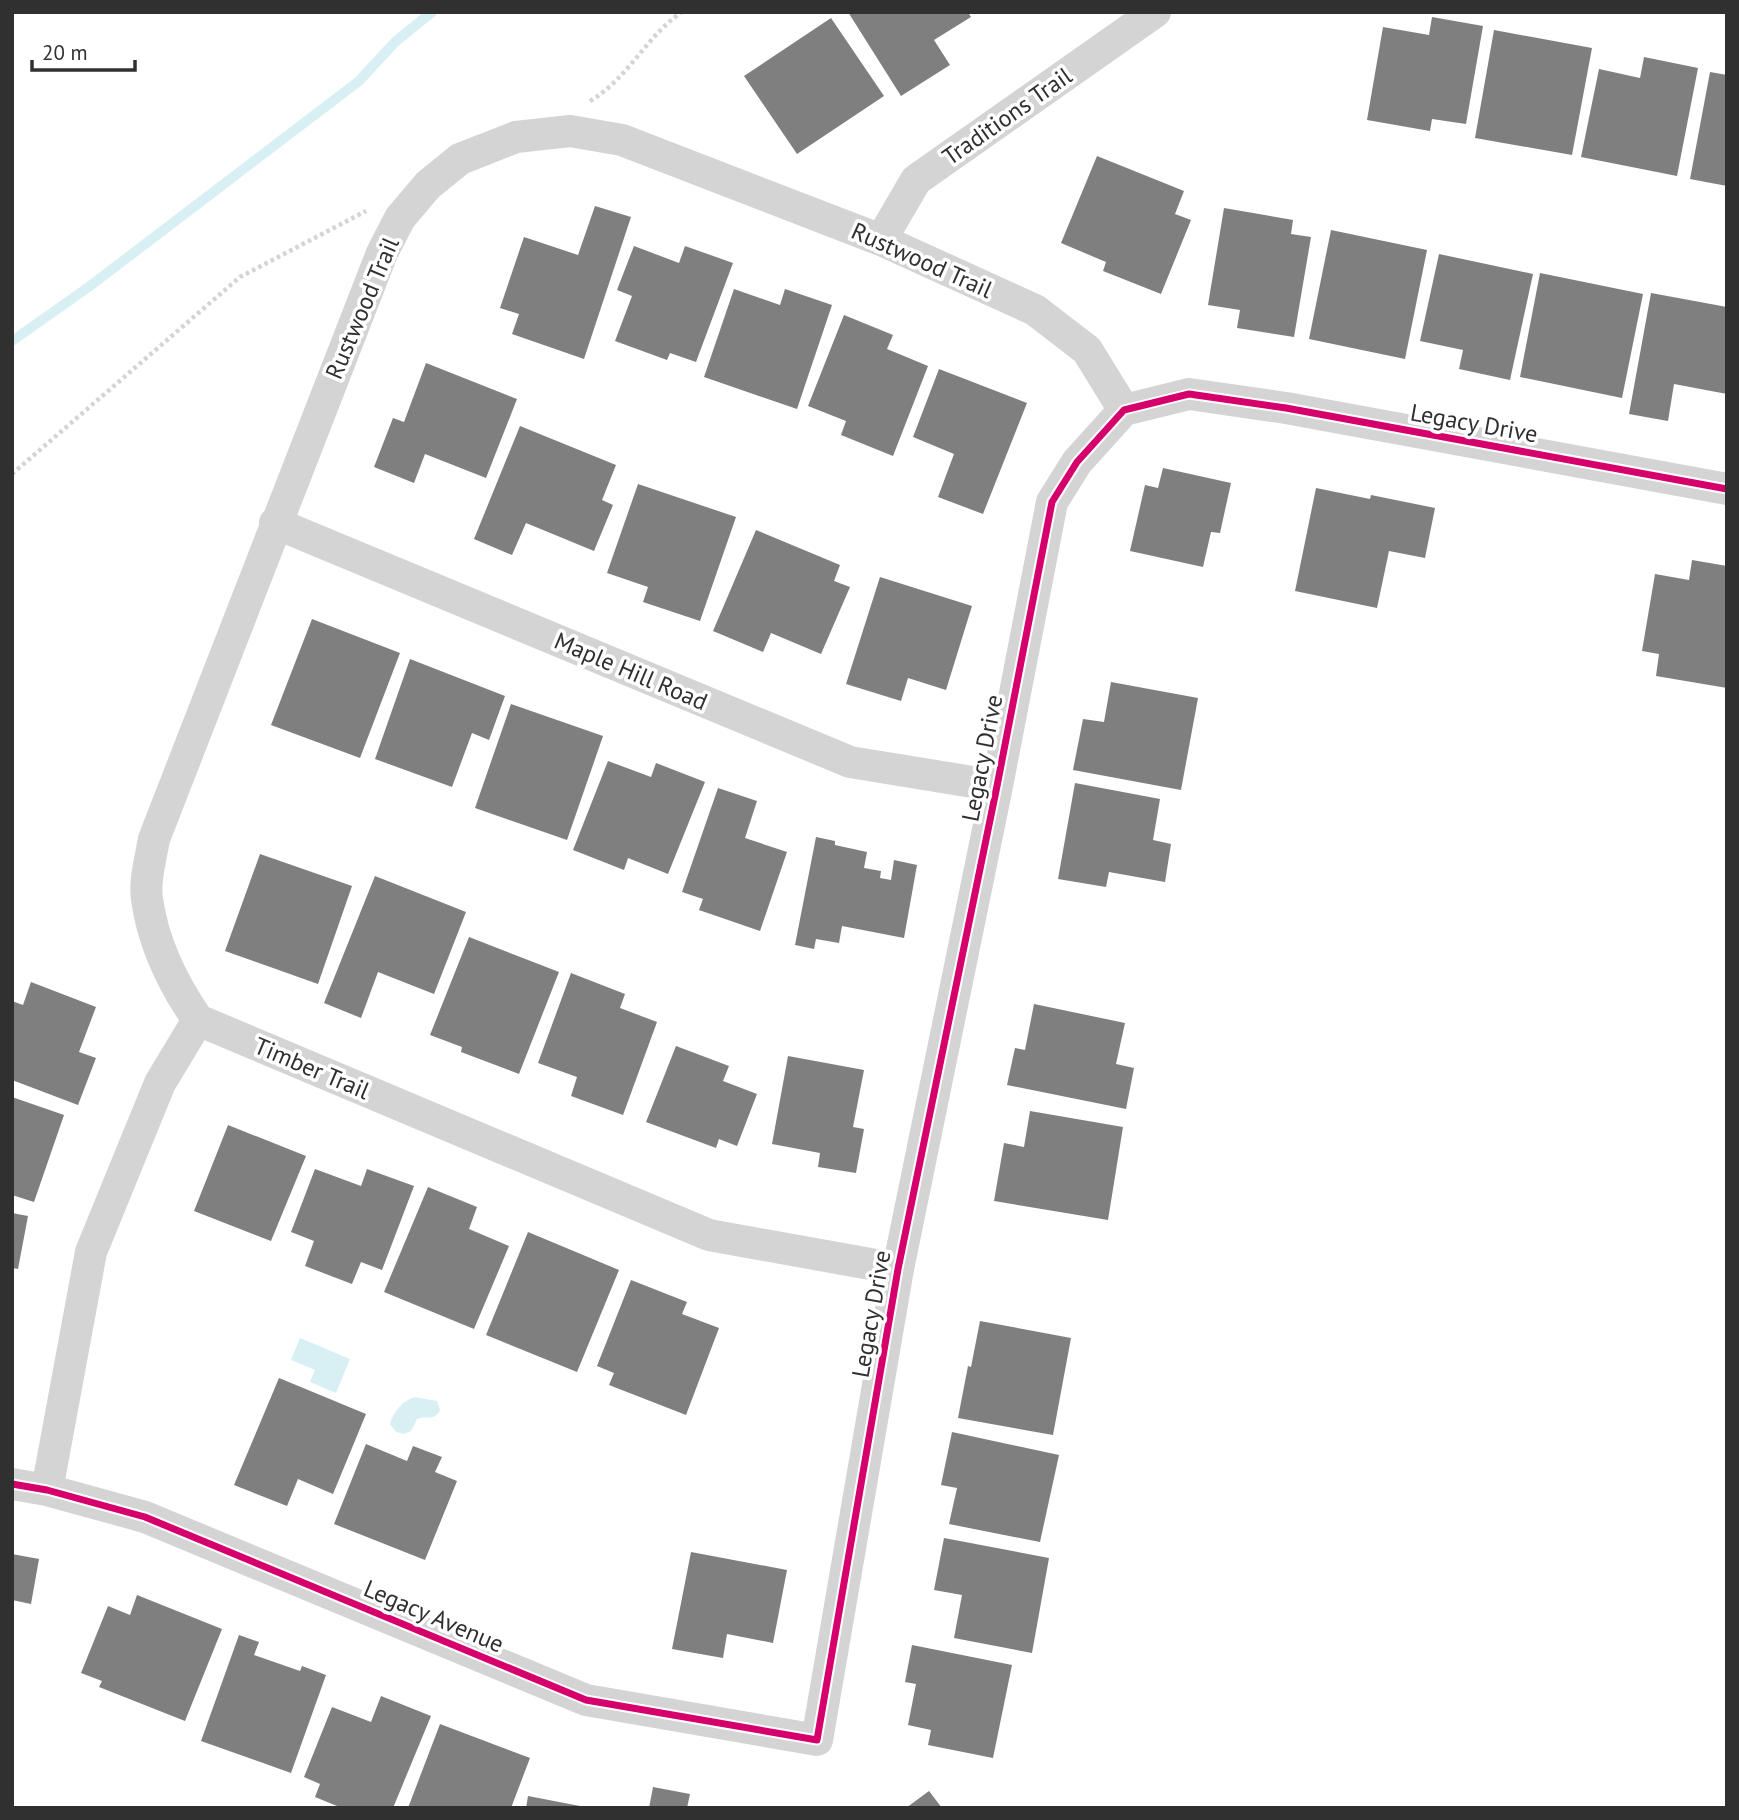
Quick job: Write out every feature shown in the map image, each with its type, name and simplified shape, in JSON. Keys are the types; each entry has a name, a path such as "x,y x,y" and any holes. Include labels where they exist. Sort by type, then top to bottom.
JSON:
{"street":[{"name":"Traditions Trail","path":"881,240 916,180 1156,12"},
{"name":"Rustwood Trail","path":"198,1020 177,990 162,956 146,897 154,839 382,253 400,218 428,185 460,159 516,137 570,131 622,140 881,240 1035,310 1087,350 1124,410"},
{"name":"Legacy Drive","path":"817,1740 898,1269 1052,502 1077,462 1124,410 1189,394 1286,408 1727,489"},
{"name":"Maple Hill Road","path":"275,523 850,762 997,786"},
{"name":"Timber Trail","path":"198,1020 709,1235 898,1269"},
{"path":"47,1490 91,1252 160,1083 198,1020"},
{"name":"Legacy Avenue","path":"12,1484 47,1490 145,1517 586,1700 817,1740"}],"path":[{"path":"578,102 591,101 613,86 668,21 681,12"},
{"path":"12,474 240,277 372,208"}],"water":[{"path":"300,1338 350,1359 336,1393 310,1382 315,1370 291,1360"},
{"path":"415,1397 437,1401 440,1410 438,1414 417,1419 411,1431 404,1434 396,1432 390,1424 394,1415 402,1404"}],"building":[{"path":"848,12 968,12 971,17 934,40 950,65 901,96"},
{"path":"1432,17 1483,26 1466,124 1432,119 1430,131 1367,120 1383,27 1429,35"},
{"path":"831,18 884,96 797,154 744,76"},
{"path":"1494,30 1592,48 1572,155 1475,138"},
{"path":"1644,57 1698,68 1677,176 1581,157 1599,69 1640,78"},
{"path":"1710,72 1727,75 1727,186 1690,179"},
{"path":"1097,156 1184,191 1175,214 1191,220 1161,294 1103,271 1106,262 1061,243"},
{"path":"595,206 631,217 584,359 512,334 519,314 500,308 524,237 578,255"},
{"path":"1224,208 1293,220 1291,234 1311,237 1294,337 1237,328 1240,310 1208,305"},
{"path":"1331,230 1427,250 1405,359 1309,339"},
{"path":"634,246 679,263 685,246 733,263 696,362 670,353 667,360 615,341 632,296 617,290"},
{"path":"1439,254 1533,274 1510,380 1459,369 1463,350 1420,341"},
{"path":"1540,273 1643,294 1622,398 1520,377"},
{"path":"734,289 780,305 785,289 832,305 797,409 704,377"},
{"path":"1651,293 1727,307 1727,394 1674,384 1668,421 1629,414"},
{"path":"844,315 893,335 887,349 928,366 893,456 841,435 846,421 808,406"},
{"path":"426,363 517,399 486,478 425,454 414,483 374,467 393,418 404,422"},
{"path":"939,369 1027,403 983,514 938,497 954,454 913,437"},
{"path":"520,426 616,465 602,500 613,505 594,551 526,523 512,555 474,539"},
{"path":"1163,468 1231,483 1220,533 1211,532 1203,567 1130,551 1145,485 1158,488"},
{"path":"638,484 736,517 700,621 643,602 648,587 607,573"},
{"path":"1316,488 1370,499 1371,495 1435,508 1425,558 1389,551 1377,608 1295,591"},
{"path":"756,530 840,565 834,581 850,587 821,654 771,633 763,652 713,631"},
{"path":"1692,560 1727,566 1727,688 1656,676 1659,654 1642,651 1655,574 1689,580"},
{"path":"880,577 972,606 946,690 908,678 901,701 846,684"},
{"path":"312,619 400,653 360,758 271,725"},
{"path":"410,659 505,696 489,740 472,733 452,787 375,759"},
{"path":"1111,682 1198,698 1181,790 1073,770 1083,719 1104,722"},
{"path":"511,704 603,736 567,840 475,808"},
{"path":"608,761 651,777 656,763 705,782 668,874 628,858 624,870 573,850"},
{"path":"1075,783 1160,799 1153,840 1171,844 1165,882 1109,872 1106,887 1058,879"},
{"path":"718,788 757,801 745,838 787,852 760,931 699,910 703,899 682,892"},
{"path":"816,837 835,841 835,845 867,852 864,868 881,871 880,878 891,880 894,860 917,865 904,938 842,926 839,943 816,939 814,949 795,945"},
{"path":"260,854 352,886 318,984 225,951"},
{"path":"375,876 466,912 434,994 378,972 361,1018 324,1003"},
{"path":"469,937 559,972 519,1074 461,1052 462,1047 430,1035"},
{"path":"571,973 625,994 620,1008 657,1022 623,1115 571,1096 577,1077 538,1063"},
{"path":"31,982 96,1007 79,1052 96,1058 78,1105 12,1080 12,1001 23,1005"},
{"path":"1034,1004 1125,1023 1116,1064 1134,1068 1126,1109 1007,1085 1015,1048 1025,1050"},
{"path":"676,1046 729,1066 723,1081 757,1094 737,1146 719,1139 716,1148 646,1122"},
{"path":"788,1056 864,1070 853,1127 864,1129 856,1173 818,1167 820,1153 772,1144"},
{"path":"12,1097 64,1115 34,1202 12,1195"},
{"path":"1030,1111 1123,1127 1108,1220 994,1201 1004,1143 1024,1147"},
{"path":"228,1125 306,1156 271,1241 194,1211"},
{"path":"315,1169 361,1186 367,1169 414,1186 382,1270 361,1262 352,1284 305,1266 314,1241 291,1232"},
{"path":"428,1187 477,1207 469,1229 509,1246 474,1329 384,1292"},
{"path":"12,1213 28,1216 18,1269 12,1268"},
{"path":"528,1232 619,1270 577,1372 486,1335"},
{"path":"631,1280 687,1302 682,1314 719,1328 686,1415 609,1385 614,1373 597,1366"},
{"path":"980,1321 1071,1338 1053,1435 958,1418"},
{"path":"279,1378 366,1414 333,1494 298,1479 287,1506 234,1485"},
{"path":"952,1432 1059,1455 1040,1542 949,1524 957,1488 941,1485"},
{"path":"366,1444 407,1461 413,1446 442,1457 435,1472 457,1481 425,1560 334,1524"},
{"path":"944,1538 1049,1558 1032,1653 954,1638 962,1595 934,1590"},
{"path":"691,1552 787,1570 773,1643 727,1634 723,1658 672,1649"},
{"path":"12,1554 39,1559 31,1604 12,1600"},
{"path":"137,1595 222,1629 185,1721 99,1687 102,1681 81,1673 108,1606 130,1615"},
{"path":"239,1635 259,1642 254,1655 300,1671 302,1666 326,1675 291,1773 201,1741"},
{"path":"912,1645 1012,1665 993,1758 928,1745 931,1730 908,1725 916,1684 905,1682"},
{"path":"381,1696 431,1716 393,1808 342,1808 315,1797 320,1784 304,1777 332,1707 371,1722"},
{"path":"440,1724 530,1758 511,1808 408,1808"},
{"path":"653,1787 690,1794 687,1808 649,1808"},
{"path":"929,1791 942,1808 906,1808"},
{"path":"528,1796 580,1806 526,1808"}],"waterway":[{"path":"12,341 90,286 359,81 395,42 432,12"}],"cycle path":[{"path":"12,1484 47,1490 145,1517 586,1700 817,1740 898,1269 1052,502 1077,462 1124,410 1189,394 1286,408 1727,489"}]}
